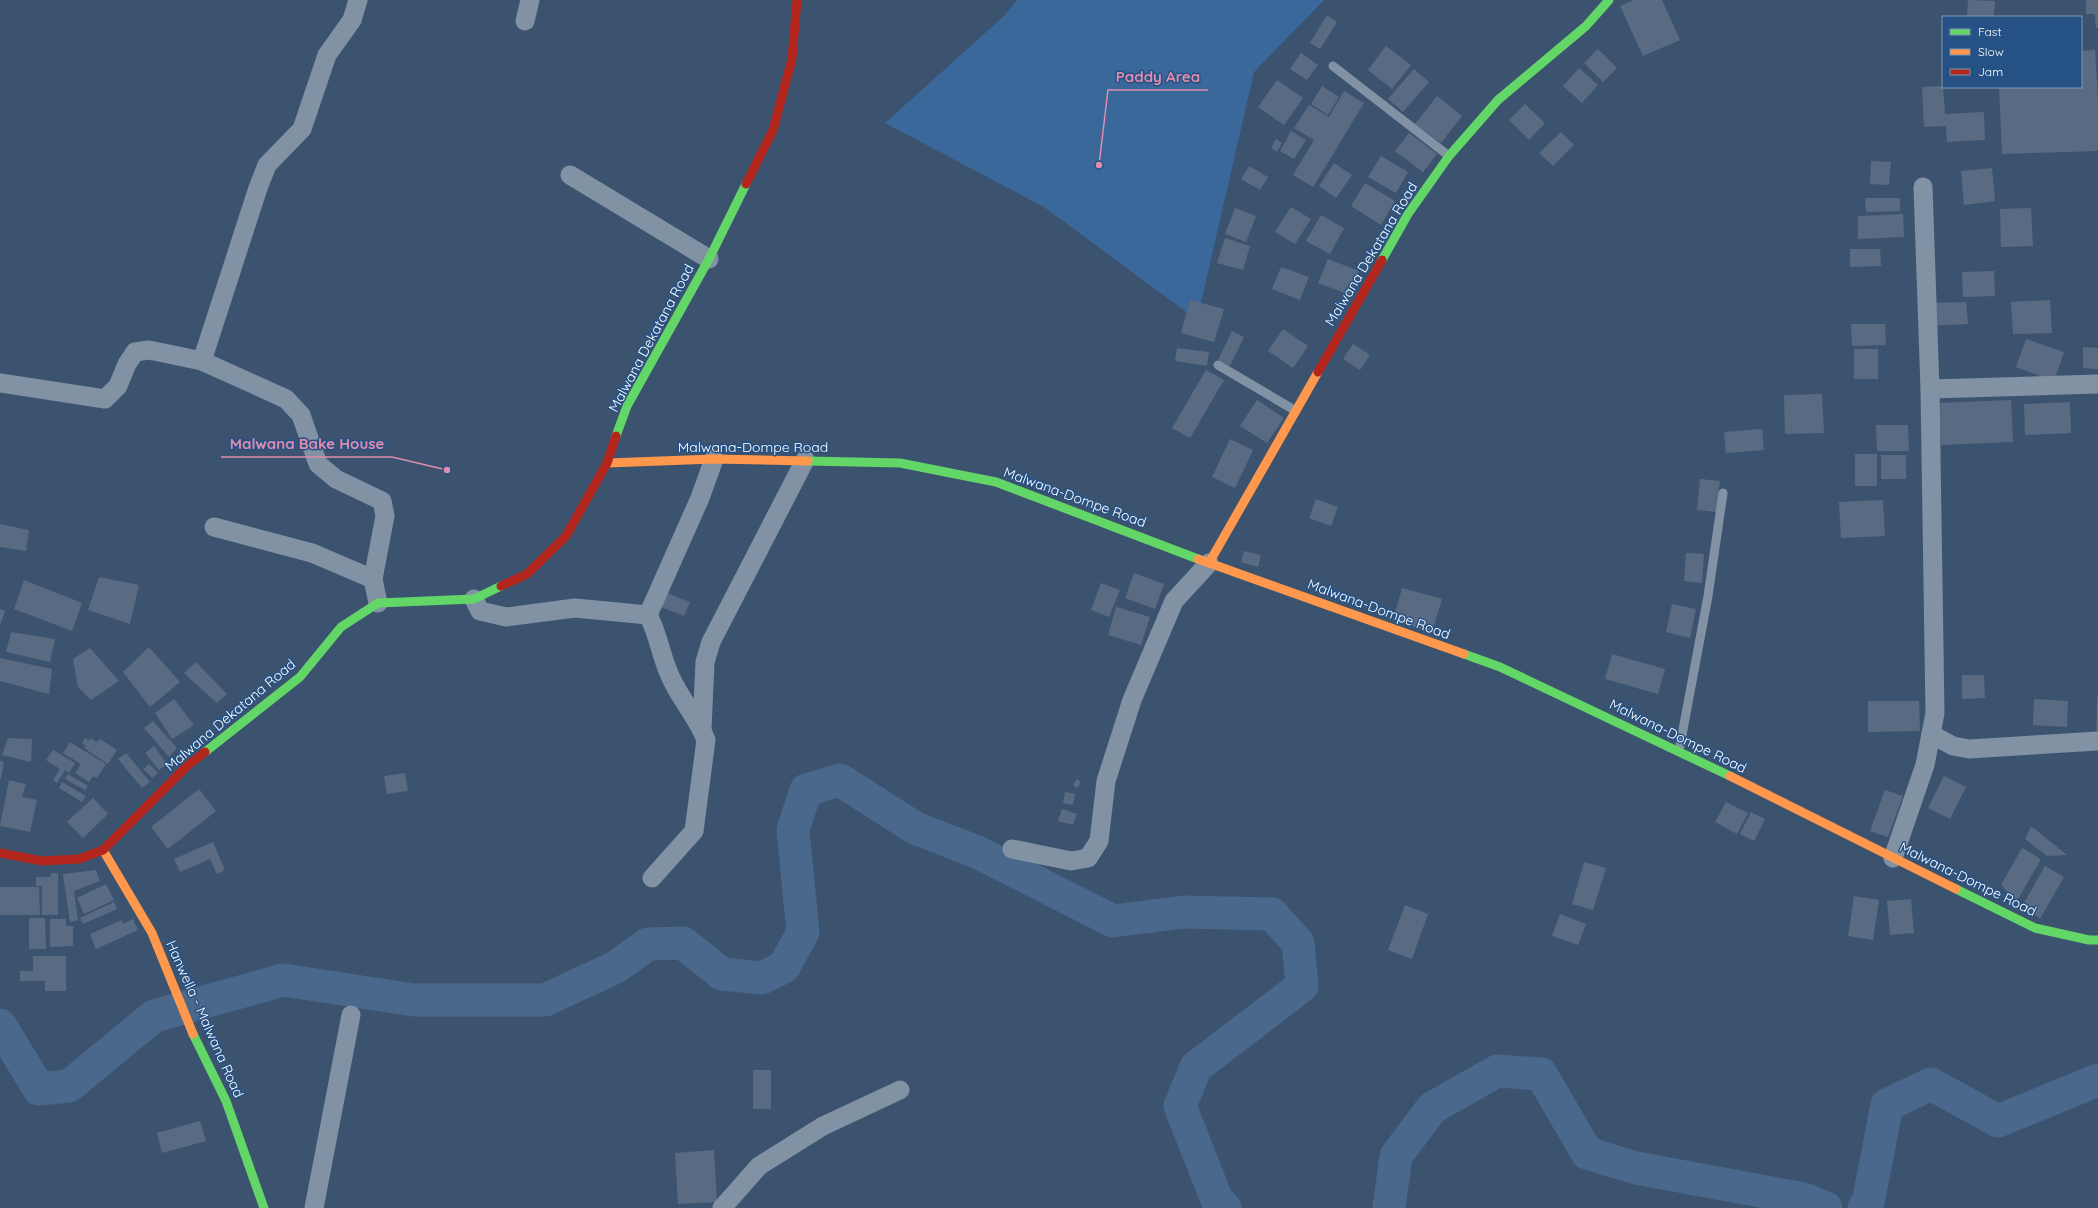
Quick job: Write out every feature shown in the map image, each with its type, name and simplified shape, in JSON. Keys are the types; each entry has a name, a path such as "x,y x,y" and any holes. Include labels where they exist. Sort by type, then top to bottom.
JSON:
{"street":[{"path":"202,361 258,188 267,165 302,129 327,55 352,20 358,0"},
{"path":"525,21 530,0"},
{"name":"Malwana Dekatana Road","path":"0,853 42,861 79,859 103,850 187,766 300,677 342,627 378,603 474,599 527,574 566,536 607,463 627,406 709,259 773,130 792,59 798,0"},
{"name":"Malwana Dekatana Road","path":"1209,563 1408,214 1449,156 1498,100 1586,26 1609,0"},
{"path":"570,175 709,259"},
{"path":"1893,858 1924,765 1936,713 1930,389 1923,187"},
{"path":"0,383 105,399 118,386 127,364 135,352 149,350 202,361 286,399 301,415 318,464 336,480 382,501 384,516 373,579 378,603"},
{"path":"1930,389 2098,384"},
{"path":"648,615 700,498 714,458"},
{"name":"Malwana-Dompe Road","path":"607,463 714,458 900,463 996,482 1209,563 1500,667 1679,751 2035,928 2098,940"},
{"path":"702,729 705,662 711,642 805,460"},
{"path":"214,527 312,553 373,579"},
{"path":"1012,849 1071,861 1088,858 1099,842 1106,781 1132,700 1174,601 1209,563"},
{"path":"474,599 480,611 506,617 575,608 648,615"},
{"path":"648,615 654,626 671,678 702,729 706,740 694,832 652,878"},
{"path":"1931,734 1953,746 1969,749 2098,741"},
{"name":"Hanwella - Malwana Road","path":"103,850 152,933 168,976 193,1034 226,1101 264,1208"},
{"path":"314,1208 351,1015"},
{"path":"722,1208 759,1166 823,1126 900,1090"}],"lane":[{"path":"1333,66 1449,156"},
{"path":"1218,365 1296,411"},
{"path":"1679,751 1708,596 1723,493"}],"shaded area":[{"path":"1017,0 1324,0 1254,72 1197,320 1044,207 885,123 1004,16"}],"building":[{"path":"1634,0 1662,0 1680,40 1643,56 1620,6"},
{"path":"1968,0 1995,1 1994,16 1967,16"},
{"path":"2086,0 2098,0 2098,28 2096,28 2095,14 2086,14"},
{"path":"1327,15 1337,22 1320,49 1310,43"},
{"path":"1386,46 1411,65 1392,89 1368,70"},
{"path":"1598,49 1617,68 1603,82 1584,63"},
{"path":"2095,50 2098,98 2098,151 2002,154 1999,88 2082,88 2082,51"},
{"path":"1301,53 1318,65 1307,80 1290,69"},
{"path":"1579,68 1598,85 1582,103 1563,86"},
{"path":"1414,69 1429,82 1403,112 1388,99"},
{"path":"1277,80 1303,98 1284,125 1258,107"},
{"path":"1322,86 1339,97 1328,115 1311,104"},
{"path":"1942,86 1945,114 1984,112 1985,140 1947,142 1946,126 1924,127 1922,87"},
{"path":"1344,91 1364,103 1313,187 1293,175 1314,140 1294,128 1309,105 1329,117"},
{"path":"1437,96 1462,116 1441,143 1415,124"},
{"path":"1525,104 1545,123 1529,140 1509,120"},
{"path":"1291,131 1306,140 1294,159 1280,151"},
{"path":"1561,132 1574,145 1553,166 1539,153"},
{"path":"1409,133 1437,154 1423,172 1395,151"},
{"path":"1276,139 1282,143 1277,152 1271,148"},
{"path":"1381,156 1408,172 1396,193 1368,177"},
{"path":"1871,161 1891,162 1889,185 1870,184"},
{"path":"1334,163 1352,175 1336,198 1319,186"},
{"path":"1249,166 1268,177 1260,190 1241,179"},
{"path":"1992,168 1995,201 1964,205 1961,171"},
{"path":"1365,183 1395,201 1381,225 1351,206"},
{"path":"1865,198 1900,198 1900,211 1866,212"},
{"path":"1291,207 1311,219 1295,244 1275,232"},
{"path":"1235,208 1256,216 1246,242 1225,234"},
{"path":"2031,208 2033,246 2001,247 2000,209"},
{"path":"1903,214 1904,237 1858,239 1858,216"},
{"path":"1321,215 1344,228 1330,254 1306,241"},
{"path":"1225,238 1250,246 1243,270 1217,263"},
{"path":"1850,249 1880,249 1881,266 1850,267"},
{"path":"1328,259 1359,271 1350,295 1318,283"},
{"path":"1281,267 1309,277 1300,300 1272,289"},
{"path":"1994,271 1995,296 1963,297 1962,272"},
{"path":"1190,300 1224,309 1214,342 1181,333"},
{"path":"2050,300 2052,333 2013,334 2011,302"},
{"path":"1966,302 1968,324 1928,326 1927,303"},
{"path":"1851,324 1885,324 1886,345 1852,346"},
{"path":"1283,329 1308,346 1293,368 1268,351"},
{"path":"1232,331 1244,337 1230,366 1218,360"},
{"path":"2026,339 2064,352 2054,381 2016,367"},
{"path":"1353,344 1370,355 1360,370 1343,359"},
{"path":"2083,347 2098,348 2098,369 2083,368"},
{"path":"1177,348 1209,352 1207,366 1175,361"},
{"path":"1854,349 1878,349 1878,379 1854,379"},
{"path":"1206,370 1224,380 1190,438 1172,428"},
{"path":"1822,394 1824,433 1785,434 1784,395"},
{"path":"1257,400 1284,418 1267,443 1240,426"},
{"path":"2011,400 2013,442 1941,445 1939,403"},
{"path":"2070,402 2071,433 2025,435 2024,404"},
{"path":"1876,425 1908,425 1909,451 1877,451"},
{"path":"1762,429 1764,450 1726,453 1724,432"},
{"path":"1230,439 1253,450 1235,488 1212,477"},
{"path":"1855,454 1877,454 1877,486 1855,486"},
{"path":"1881,455 1906,455 1906,479 1881,479"},
{"path":"1700,479 1720,481 1716,512 1697,510"},
{"path":"1316,499 1338,507 1331,526 1309,518"},
{"path":"1883,500 1885,536 1841,538 1839,502"},
{"path":"0,524 29,530 26,551 0,547"},
{"path":"1244,551 1261,555 1258,567 1241,562"},
{"path":"1686,553 1704,554 1702,583 1684,581"},
{"path":"1134,573 1164,584 1155,609 1125,598"},
{"path":"99,577 139,585 130,624 88,610"},
{"path":"24,580 82,603 72,631 14,609"},
{"path":"1101,583 1120,590 1109,617 1091,610"},
{"path":"1402,588 1442,599 1432,632 1393,621"},
{"path":"667,593 690,602 684,616 661,607"},
{"path":"1672,604 1696,609 1690,638 1666,632"},
{"path":"1116,607 1150,617 1141,645 1108,635"},
{"path":"0,609 5,611 0,625"},
{"path":"11,632 55,639 50,662 6,652"},
{"path":"149,647 180,682 150,707 123,672"},
{"path":"90,648 119,681 91,700 78,687 73,659"},
{"path":"1612,654 1665,669 1658,694 1605,679"},
{"path":"0,658 52,669 49,694 0,681"},
{"path":"196,662 227,694 217,703 184,673"},
{"path":"1962,675 1984,675 1985,698 1962,699"},
{"path":"2097,696 2098,744 2096,744"},
{"path":"174,699 194,725 172,739 155,713"},
{"path":"2034,699 2068,701 2067,727 2033,725"},
{"path":"1868,701 1919,701 1920,731 1868,732"},
{"path":"153,721 177,748 169,757 144,728"},
{"path":"8,738 32,739 31,762 2,755"},
{"path":"85,738 89,741 90,738 97,742 100,739 117,750 108,764 84,748 86,746 82,743"},
{"path":"70,742 106,764 97,778 93,776 89,782 75,773 81,764 63,753"},
{"path":"154,746 167,764 159,770 145,753"},
{"path":"53,750 75,763 69,773 65,770 57,783 53,780 60,769 46,760"},
{"path":"126,753 150,782 142,788 118,759"},
{"path":"0,761 4,762 1,779 0,779"},
{"path":"149,764 158,773 152,778 143,769"},
{"path":"405,773 408,791 387,794 384,776"},
{"path":"67,774 88,786 85,790 65,779"},
{"path":"1944,776 1966,787 1950,819 1928,808"},
{"path":"1077,779 1081,782 1077,788 1073,785"},
{"path":"9,780 26,784 22,797 37,800 30,832 0,826"},
{"path":"62,782 86,796 82,802 59,788"},
{"path":"199,789 216,811 168,849 151,827"},
{"path":"1885,790 1903,796 1888,837 1870,831"},
{"path":"1065,792 1075,794 1073,805 1063,803"},
{"path":"93,798 108,814 83,838 67,822"},
{"path":"1726,802 1748,813 1737,834 1715,822"},
{"path":"1062,809 1077,814 1073,825 1058,821"},
{"path":"1751,812 1765,819 1754,841 1740,834"},
{"path":"2031,826 2067,855 2047,856 2025,839"},
{"path":"213,842 225,870 217,874 210,859 180,872 174,859"},
{"path":"2022,848 2041,859 2017,901 2001,885"},
{"path":"1584,862 1606,868 1593,910 1572,904"},
{"path":"2045,866 2064,877 2040,919 2024,903"},
{"path":"96,870 100,881 74,891 78,920 70,922 63,874"},
{"path":"51,873 58,873 58,915 42,915 42,886 36,886 36,877 51,877"},
{"path":"106,884 114,900 84,914 77,898"},
{"path":"0,887 39,887 40,915 0,915"},
{"path":"1854,896 1879,900 1873,940 1848,936"},
{"path":"1911,899 1914,933 1890,935 1887,901"},
{"path":"114,902 117,909 83,924 80,918"},
{"path":"1405,905 1428,914 1412,959 1388,950"},
{"path":"1560,914 1586,924 1578,945 1552,936"},
{"path":"29,918 45,918 46,949 29,949"},
{"path":"50,919 66,919 66,926 73,926 73,946 50,947"},
{"path":"133,919 138,930 96,949 90,934 122,920 123,924"},
{"path":"33,956 66,956 66,991 45,991 45,981 20,981 20,971 33,971"},
{"path":"753,1070 771,1070 771,1109 753,1109"},
{"path":"200,1121 206,1141 162,1153 157,1133"},
{"path":"714,1150 717,1202 678,1204 675,1153"}],"waterway":[{"path":"0,1025 39,1089 69,1086 154,1016 283,980 414,1000 545,1000 616,967 648,944 683,943 722,974 762,978 784,967 803,932 793,830 806,790 840,780 915,828 977,852 1113,921 1184,912 1272,914 1298,943 1302,986 1196,1067 1180,1106 1217,1200 1225,1208"},
{"path":"1389,1208 1396,1156 1432,1108 1497,1071 1541,1074 1587,1153 1636,1168 1804,1199 1826,1208"},
{"path":"1864,1208 1868,1203 1887,1105 1931,1084 1998,1121 2098,1080"}],"traffic: fast":[{"path":"1382,260 1408,214 1449,156 1498,100 1586,26 1609,0"},
{"path":"616,436 627,406 709,259 746,184"},
{"path":"808,461 900,463 996,482 1198,559"},
{"path":"205,752 300,677 341,627 378,603 474,599 501,586"},
{"path":"1464,654 1500,667 1730,776"},
{"path":"1956,889 2035,928 2089,940 2098,940"},
{"path":"193,1034 226,1101 264,1208"}],"traffic: slow":[{"path":"1209,563 1318,372"},
{"path":"607,463 714,459 808,461"},
{"path":"1198,559 1464,654"},
{"path":"1730,776 1956,889"},
{"path":"103,850 152,933 193,1034"}],"traffic: jam":[{"path":"746,184 773,130 792,59 797,0"},
{"path":"1318,372 1382,260"},
{"path":"501,586 527,574 566,536 607,463 616,436"},
{"path":"0,853 42,861 79,859 103,850 187,766 205,752"}],"place":[{"name":"Paddy Area","path":"1099,165"},
{"name":"Malwana Bake House","path":"447,470"}]}
